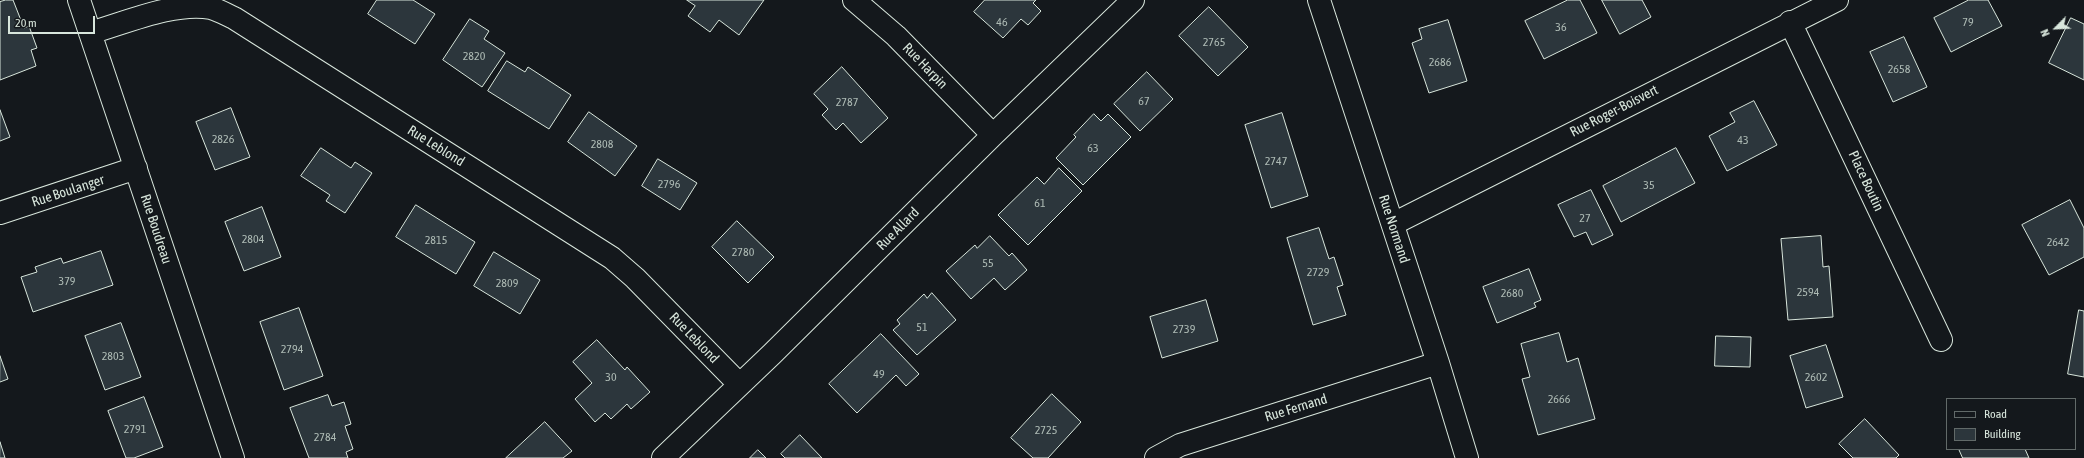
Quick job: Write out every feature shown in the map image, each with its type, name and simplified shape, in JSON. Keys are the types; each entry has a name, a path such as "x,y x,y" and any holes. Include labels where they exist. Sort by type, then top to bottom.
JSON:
{"street":[{"name":"Rue Boudreau","path":"79,0 233,458"},
{"name":"Rue Harpin","path":"854,0 896,36 993,135"},
{"name":"Rue Allard","path":"663,458 772,354 993,135 1133,0"},
{"name":"Rue Normand","path":"1319,0 1438,363 1467,458"},
{"name":"Rue Roger-Boisvert","path":"1393,224 1790,22 1837,0"},
{"name":"Rue Leblond","path":"90,33 160,12 188,7 212,8 234,18 612,258 635,278 739,384"},
{"name":"Place Boutin","path":"1790,22 1941,340"},
{"name":"Rue Boulanger","path":"0,213 136,168"},
{"name":"Rue Fernand","path":"1156,458 1180,445 1438,363"}],"building":[{"path":"13,0 24,28 29,26 37,48 31,50 36,66 0,80 0,2"},
{"path":"377,0 413,0 435,14 415,44 368,14"},
{"path":"687,0 764,0 739,35 719,20 710,32 688,16 695,6"},
{"path":"985,0 1036,0 1033,3 1041,11 1028,25 1021,19 1003,38 974,12"},
{"path":"1568,0 1580,0 1597,33 1544,59 1525,21"},
{"path":"1602,0 1642,0 1651,17 1620,34"},
{"path":"1969,0 1988,0 2002,26 1951,52 1934,18"},
{"path":"1209,7 1248,47 1218,76 1179,36"},
{"path":"2071,18 2084,24 2084,80 2049,63"},
{"path":"470,19 489,31 484,39 505,53 482,87 443,60"},
{"path":"1448,20 1467,81 1429,93 1412,43 1422,39 1419,29"},
{"path":"1904,37 1927,87 1893,102 1870,52"},
{"path":"507,61 525,72 528,67 571,95 549,129 488,91"},
{"path":"842,67 888,118 861,143 843,123 836,130 822,115 828,109 814,94"},
{"path":"1147,72 1173,99 1140,131 1114,104"},
{"path":"1754,101 1777,145 1727,171 1709,136 1735,122 1730,113"},
{"path":"231,108 250,157 215,170 196,122"},
{"path":"0,110 10,137 0,141"},
{"path":"589,112 637,146 615,176 568,142"},
{"path":"1282,113 1308,196 1271,208 1245,125"},
{"path":"1094,114 1101,121 1108,114 1131,137 1083,185 1056,158 1076,137 1074,135"},
{"path":"321,148 351,168 355,162 372,173 345,213 326,201 330,195 301,176"},
{"path":"1676,148 1695,183 1621,222 1603,186"},
{"path":"658,159 697,183 680,210 642,186"},
{"path":"1059,168 1082,191 1028,245 998,215 1037,177 1044,184"},
{"path":"1591,190 1613,235 1592,245 1586,232 1574,237 1558,205"},
{"path":"2070,200 2084,228 2084,257 2049,275 2022,225"},
{"path":"416,205 475,242 456,274 396,237"},
{"path":"262,207 281,257 244,271 225,222"},
{"path":"737,221 774,257 748,283 712,247"},
{"path":"1319,228 1329,259 1334,257 1343,285 1337,287 1346,315 1313,325 1287,238"},
{"path":"990,236 1009,256 1012,253 1027,270 1005,290 994,278 971,299 946,271 975,245 977,248"},
{"path":"1821,236 1823,267 1829,266 1833,317 1788,320 1781,239"},
{"path":"101,251 113,285 33,312 21,277 37,272 35,267 61,258 63,263"},
{"path":"494,252 540,280 520,314 474,286"},
{"path":"1529,269 1541,300 1534,303 1536,307 1497,323 1483,287"},
{"path":"932,293 956,320 917,355 893,330 900,324 897,320 924,294 927,298"},
{"path":"1206,300 1218,341 1162,358 1150,317"},
{"path":"299,308 323,376 284,390 260,322"},
{"path":"2079,310 2084,311 2084,377 2068,374"},
{"path":"121,323 141,377 105,390 85,336"},
{"path":"1559,333 1567,362 1578,358 1595,419 1538,435 1522,379 1530,377 1521,344"},
{"path":"881,334 919,374 906,386 896,375 857,413 829,384"},
{"path":"1716,336 1751,337 1750,367 1715,366"},
{"path":"597,340 625,370 627,367 650,392 631,409 627,404 611,419 605,413 595,422 575,399 592,383 573,362"},
{"path":"1826,345 1843,397 1806,408 1790,356"},
{"path":"0,356 8,379 0,382"},
{"path":"1052,394 1081,422 1048,458 1033,458 1011,438"},
{"path":"328,395 332,406 344,402 351,424 345,426 353,449 346,452 348,458 309,458 290,408"},
{"path":"144,397 163,447 134,458 126,458 108,411"},
{"path":"1865,419 1899,455 1896,458 1853,458 1839,444"},
{"path":"545,422 572,451 563,458 506,458"},
{"path":"800,435 822,458 785,458 781,454"},
{"path":"0,442 5,458 0,458"},
{"path":"758,450 766,458 750,458"},
{"path":"1959,450 2025,450 2029,458 1963,458"}]}
